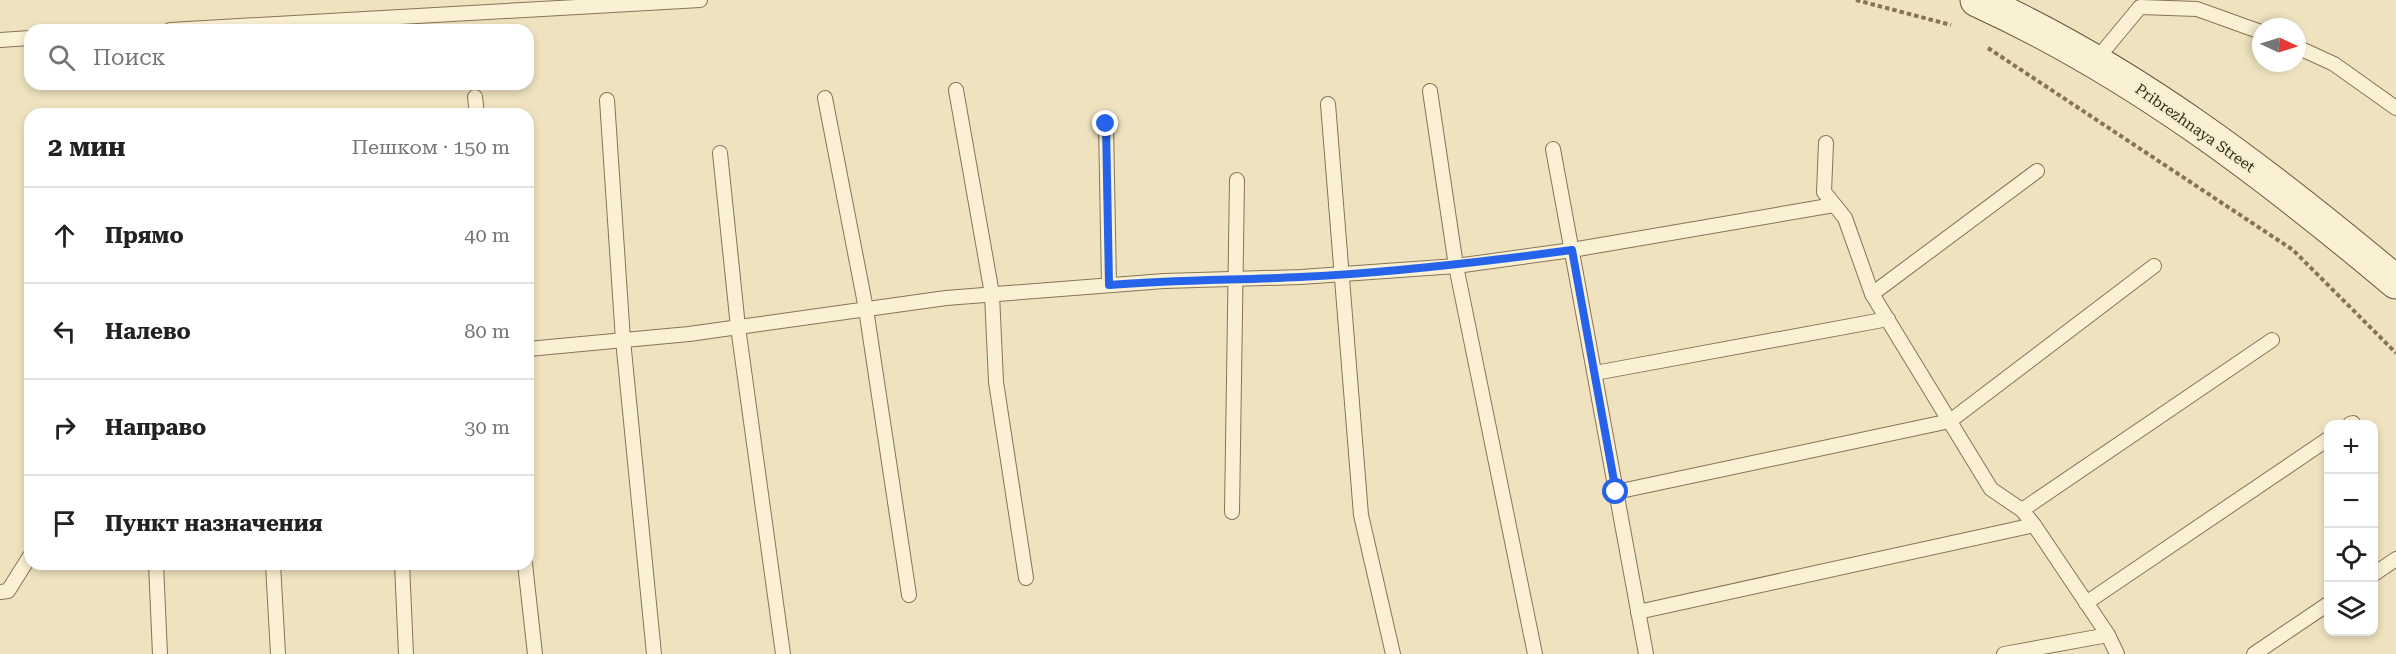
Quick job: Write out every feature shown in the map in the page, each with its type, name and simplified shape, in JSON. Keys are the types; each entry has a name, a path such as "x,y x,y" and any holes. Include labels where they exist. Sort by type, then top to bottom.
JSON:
{"main road":[{"name":"Pribrezhnaya Street","path":"1977,0 2032,25 2096,60 2205,132 2352,245 2396,282"}],"lane":[{"path":"276,24 700,0"},
{"path":"2096,60 2140,8 2197,9 2252,29"},
{"path":"0,40 24,38"},
{"path":"2306,51 2334,63 2396,108"},
{"path":"956,90 992,294 996,382 1026,578"},
{"path":"1430,91 1456,266 1535,654"},
{"path":"475,97 476,108"},
{"path":"825,98 866,309 909,595"},
{"path":"607,100 622,340 654,654"},
{"path":"1328,104 1361,515 1393,654"},
{"path":"1106,124 1109,285"},
{"path":"1826,143 1824,192 1845,218 1872,294 1991,489 2022,510 2034,525 2108,635 2117,654"},
{"path":"1553,149 1646,654"},
{"path":"720,153 738,327 783,654"},
{"path":"1872,294 2037,171"},
{"path":"1232,512 1237,180"},
{"path":"534,348 738,327 946,298 1109,285 1456,266 1572,250 1834,205"},
{"path":"1616,492 1950,421 2154,266"},
{"path":"1595,373 1887,319"},
{"path":"2022,510 2272,340"},
{"path":"2086,603 2324,442"},
{"path":"1638,612 2034,525"},
{"path":"2378,571 2396,559"},
{"path":"0,592 8,591 24,566"},
{"path":"156,570 160,654"},
{"path":"273,570 278,654"},
{"path":"402,570 406,654"},
{"path":"526,570 535,654"},
{"path":"2254,654 2324,607"},
{"path":"2004,654 2108,635"}],"path":[{"path":"1856,0 1956,27"},
{"path":"1986,46 2293,250 2396,353"}],"route":[{"path":"1106,124 1109,285 1301,277 1456,266 1572,250 1616,492"}]}
